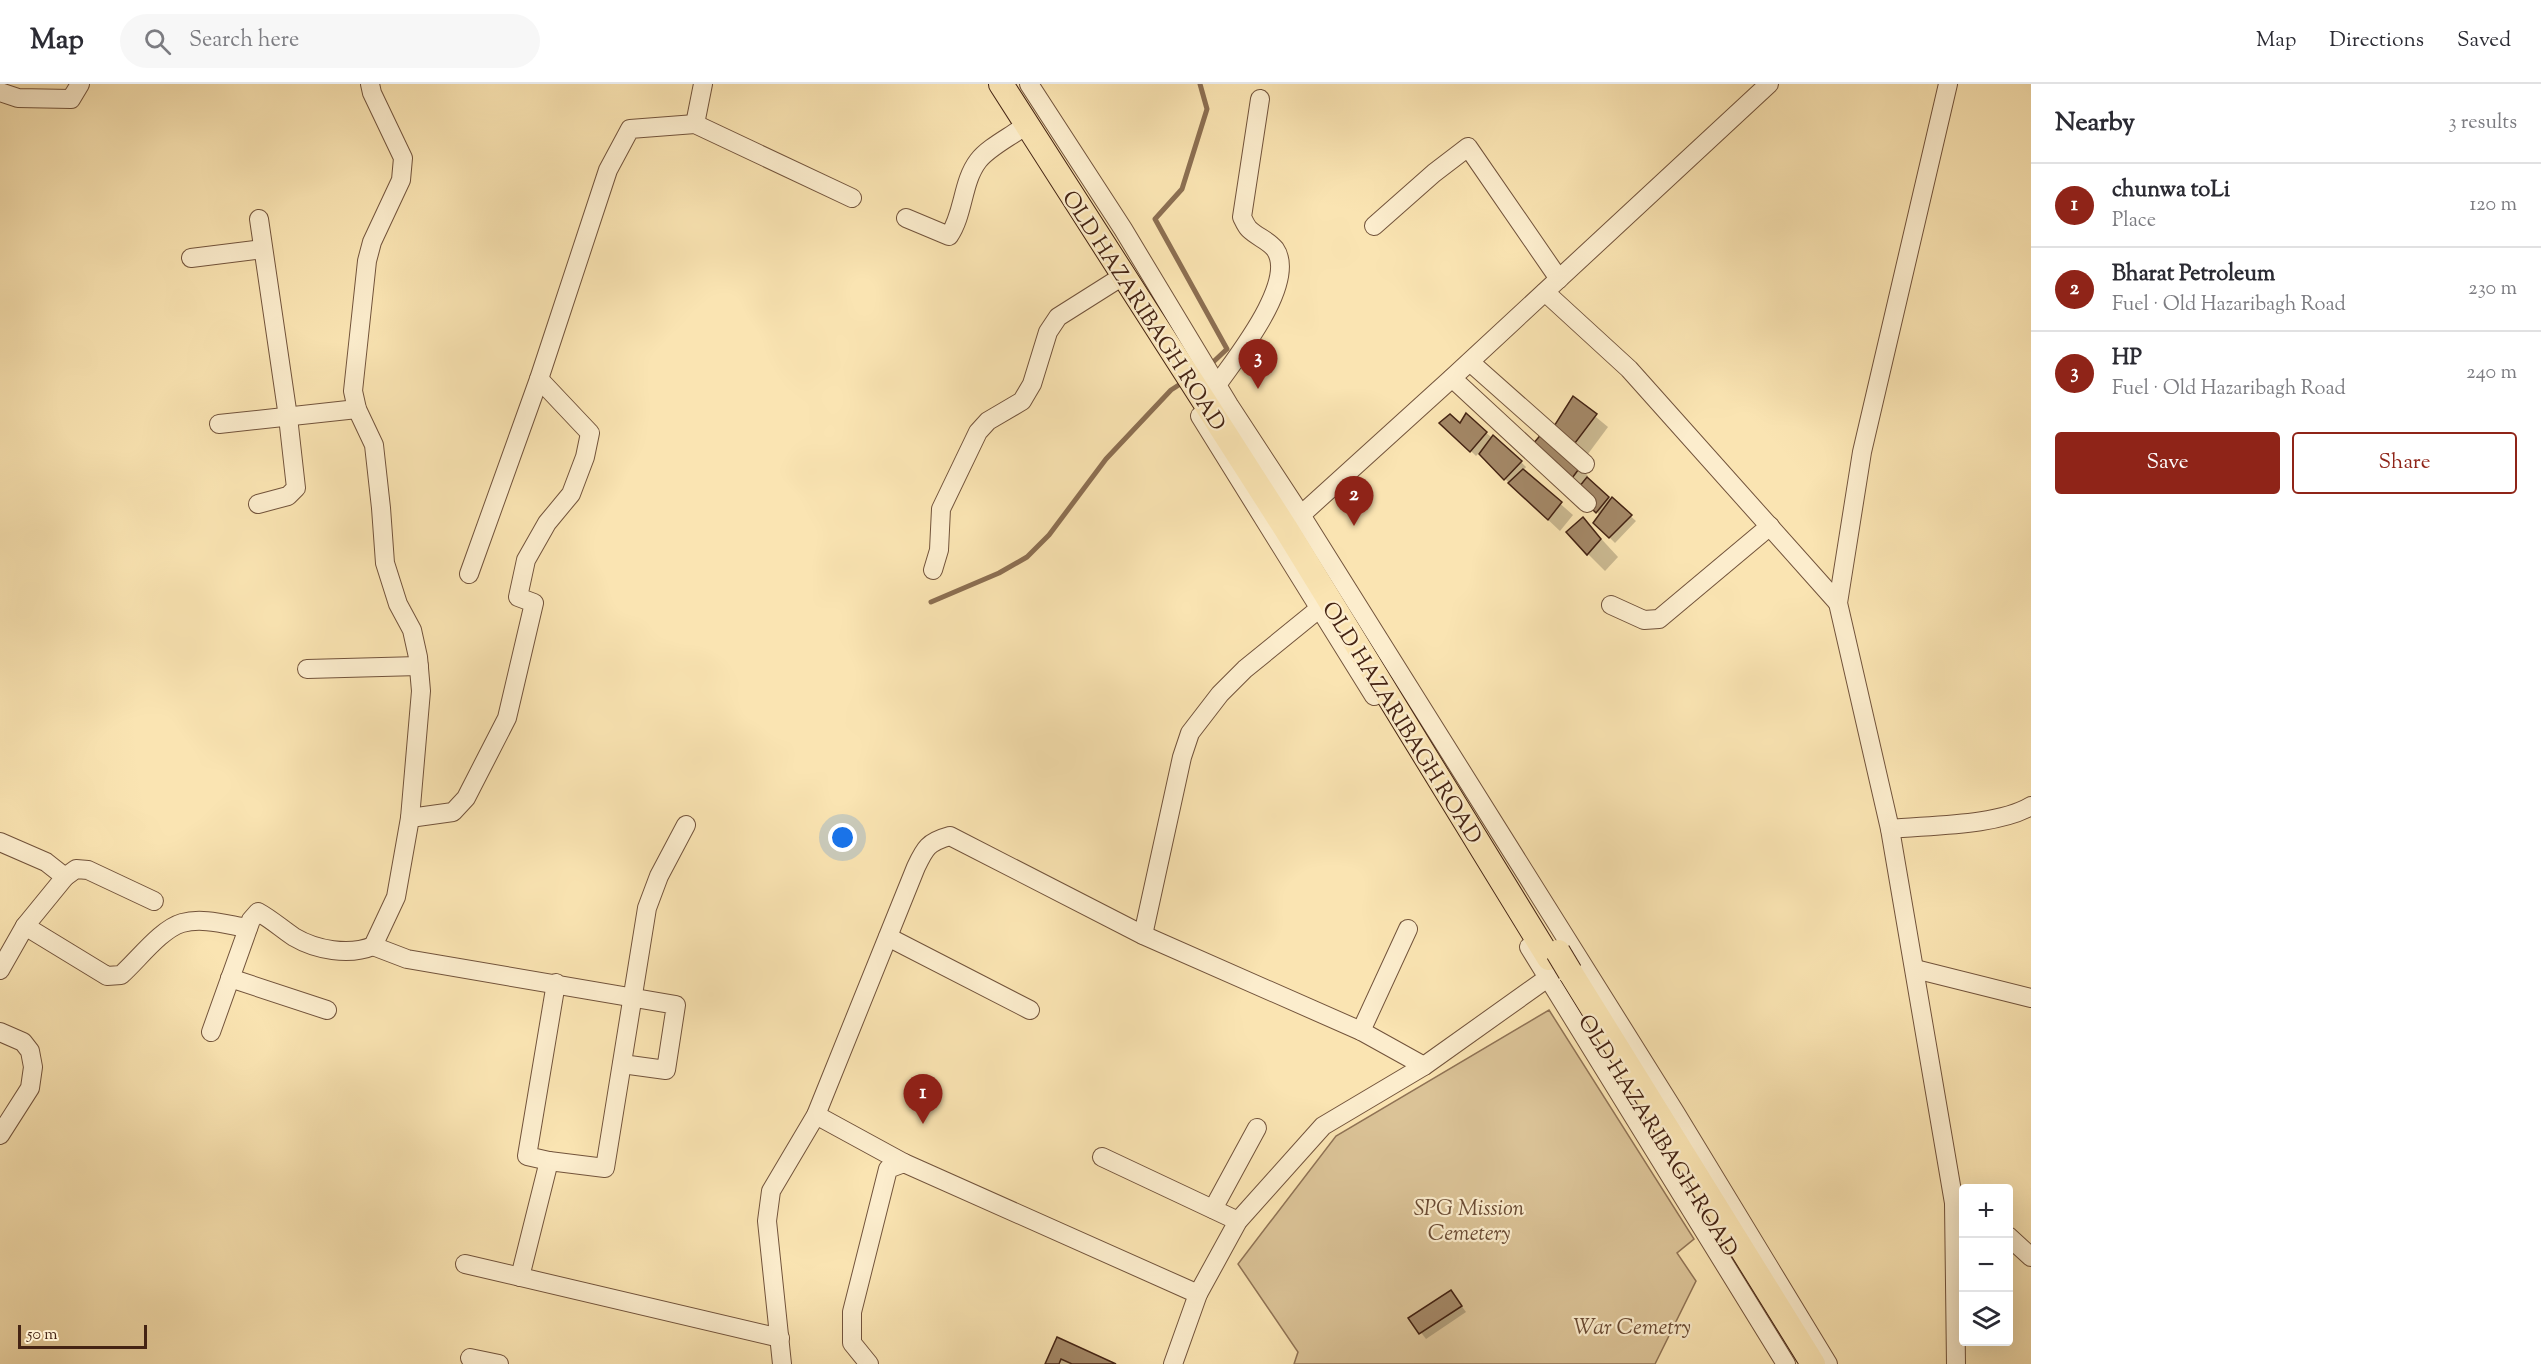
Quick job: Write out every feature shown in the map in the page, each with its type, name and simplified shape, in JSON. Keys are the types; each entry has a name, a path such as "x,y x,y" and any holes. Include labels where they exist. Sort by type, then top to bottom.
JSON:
{"main road":[{"name":"OLD HAZARIBAGH ROAD","path":"1001,84 1294,521 1615,1061 1800,1364"},
{"name":"OLD HAZARIBAGH ROAD","path":"1018,84 1196,376"},
{"name":"OLD HAZARIBAGH ROAD","path":"1560,966 1813,1364"}],"street":[{"path":"0,92 18,98 71,99 80,84"},
{"path":"211,1032 248,928 258,912 297,938 341,953 361,951 373,946 396,897 410,818 421,691 419,666 412,630 398,604 385,563 374,445 357,409 353,374 372,242 401,180 403,158 372,93 370,84"},
{"path":"695,124 703,84"},
{"path":"990,84 1115,281 1196,376 1301,515 1786,1364"},
{"path":"1029,84 1123,229 1196,376 1320,608 1560,966 1675,1112 1828,1364"},
{"path":"1301,515 1470,362 1768,84"},
{"path":"1948,84 1862,452 1838,603 1890,829 1959,1205 1956,1364"},
{"path":"1196,376 1266,316 1278,281 1279,263 1276,251 1250,230 1242,217 1260,99"},
{"path":"469,574 539,379 608,170 630,129 695,124 852,198"},
{"path":"906,218 949,236 957,224 971,173 978,160 1019,130"},
{"path":"1374,226 1434,173 1468,147 1559,279"},
{"path":"258,504 288,496 296,488 259,219"},
{"path":"191,258 263,249"},
{"path":"933,570 940,544 941,509 978,432 988,421 1022,400 1032,384 1048,332 1058,317 1115,281"},
{"path":"1545,292 1629,369 1838,603"},
{"path":"1470,362 1585,464"},
{"path":"1452,378 1587,503"},
{"path":"410,818 453,812 466,798 507,718 534,603 518,597 526,560 547,523 571,494 585,457 590,433 539,379"},
{"path":"219,424 357,409"},
{"path":"1611,605 1644,620 1659,619 1770,526"},
{"path":"1143,934 1182,757 1190,733 1220,694 1245,669 1320,608"},
{"path":"307,669 419,666"},
{"path":"1890,829 1999,817 2017,814 2031,806"},
{"path":"556,983 527,1156 604,1168 647,908 659,876 686,825"},
{"path":"782,1364 766,1221 771,1191 816,1115 924,851 934,840 950,836 1143,934 1361,1031 1424,1066"},
{"path":"0,842 46,862 65,877"},
{"path":"0,970 25,926 65,877 76,869 88,870 154,902"},
{"path":"25,926 107,976 121,975 167,930 181,923 200,921 248,928"},
{"path":"1361,1031 1408,929"},
{"path":"888,937 1030,1010"},
{"path":"373,946 407,959 676,1005 666,1070 622,1065"},
{"path":"1173,1364 1198,1294 1238,1221 1323,1126 1424,1066 1560,966"},
{"path":"1915,969 2031,998"},
{"path":"230,978 327,1010"},
{"path":"0,1032 23,1042 30,1051 33,1067 30,1088 0,1135"},
{"path":"816,1115 904,1163 1198,1294"},
{"path":"1213,1209 1257,1128"},
{"path":"1102,1157 1238,1221"},
{"path":"520,1277 549,1161"},
{"path":"869,1364 852,1343 852,1312 888,1169 904,1163"},
{"path":"2010,1238 2031,1257"},
{"path":"465,1264 780,1338"},
{"path":"470,1358 499,1364"}],"green space":[{"name":"SPG Mission Cemetery","path":"1549,1010 1694,1239 1677,1253 1696,1281 1655,1364 1294,1364 1298,1352 1238,1264 1336,1136"}],"building":[{"path":"1573,396 1597,414 1572,447 1551,431"},
{"path":"1466,413 1487,432 1470,452 1439,423 1450,414 1460,423"},
{"path":"1543,432 1581,466 1567,485 1528,450"},
{"path":"1493,435 1522,461 1504,480 1479,454"},
{"path":"1523,469 1562,502 1548,520 1508,483"},
{"path":"1587,477 1609,497 1596,513 1575,492"},
{"path":"1612,497 1632,515 1609,538 1593,523"},
{"path":"1583,517 1601,539 1587,555 1566,532"},
{"path":"1451,1290 1462,1306 1419,1334 1408,1318"},
{"path":"1057,1337 1116,1364 1072,1364 1061,1359 1059,1364 1045,1364"}],"waterway":[{"path":"1200,84 1207,109 1182,189 1155,219 1227,349 1210,365"},
{"path":"931,602 999,573 1027,557 1049,535 1106,459 1171,390 1185,381"}],"place":[{"name":"HP","path":"1258,389"},
{"name":"Bharat Petroleum","path":"1354,526"},
{"name":"chunwa toLi","path":"923,1124"}],"park label":[{"name":"War Cemetry","path":"1632,1326"}]}
